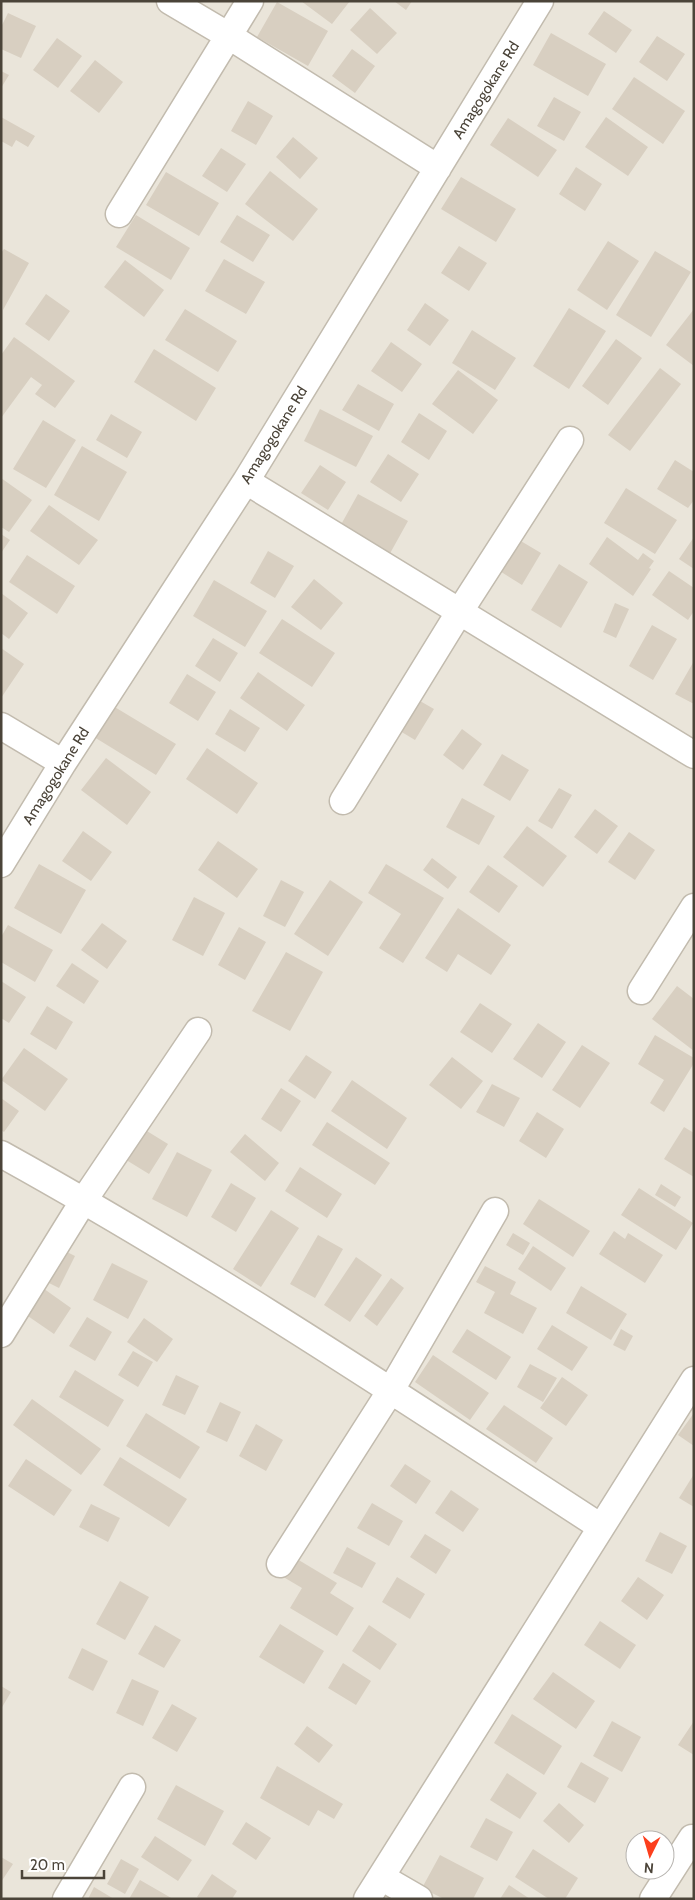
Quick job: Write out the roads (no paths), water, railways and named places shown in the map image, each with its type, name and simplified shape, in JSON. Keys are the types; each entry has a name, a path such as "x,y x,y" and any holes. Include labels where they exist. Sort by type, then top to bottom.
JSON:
{"street":[{"path":"170,1 438,168"},
{"path":"119,214 250,1"},
{"name":"Amagogokane Rd","path":"1,864 63,763 246,481 540,1"},
{"path":"343,801 460,611 570,440"},
{"path":"246,481 694,755"},
{"path":"1,726 63,763"},
{"path":"641,991 694,907"},
{"path":"1,1334 84,1200 198,1031"},
{"path":"1,1154 84,1200 391,1390 602,1527"},
{"path":"280,1564 391,1390 495,1212"},
{"path":"367,1899 694,1380"},
{"path":"66,1899 132,1787"},
{"path":"653,1899 692,1838"},
{"path":"381,1877 418,1899"}]}
